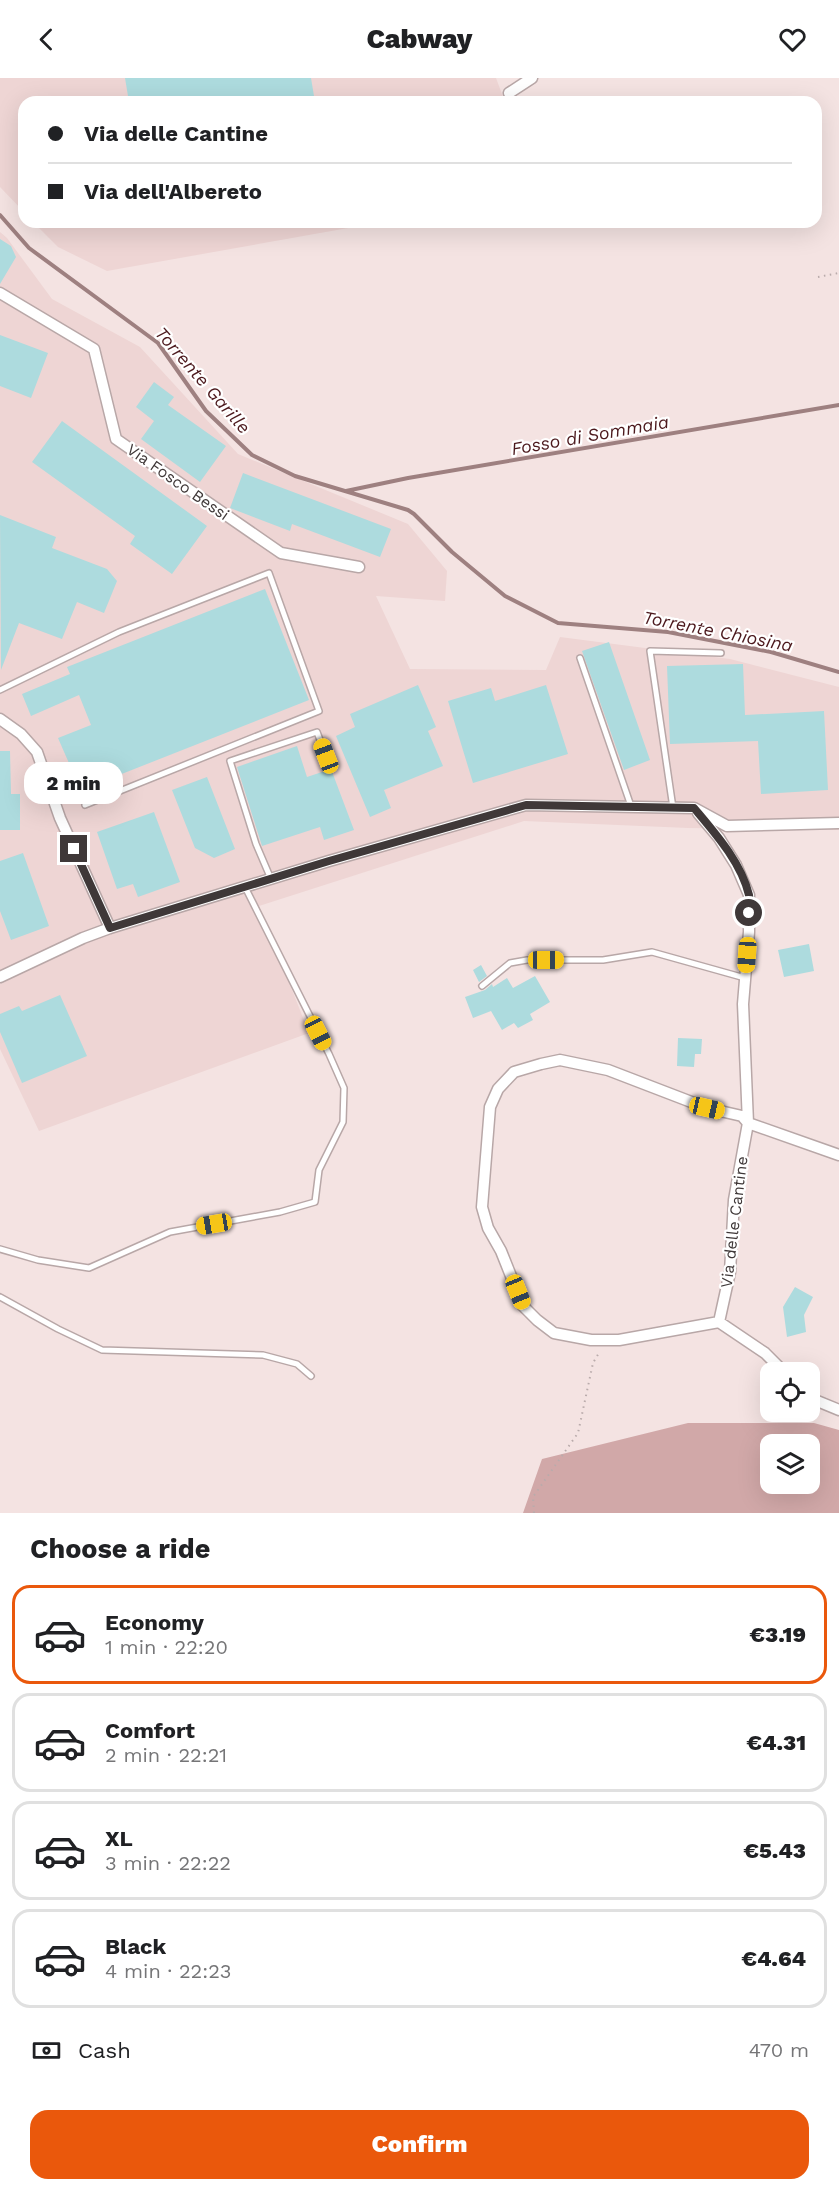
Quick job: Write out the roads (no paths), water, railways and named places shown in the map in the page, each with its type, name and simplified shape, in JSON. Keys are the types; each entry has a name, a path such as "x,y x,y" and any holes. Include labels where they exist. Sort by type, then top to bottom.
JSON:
{"street":[{"path":"509,93 532,78"},
{"name":"Via Fosco Bessi","path":"0,293 94,349 116,439 281,553 359,567"},
{"path":"0,719 21,734 37,752 60,818 110,928"},
{"path":"0,977 83,938 110,928 526,805 694,808 727,826 839,823"},
{"name":"Via delle Cantine","path":"694,808 719,838 736,866 749,895 743,1004 748,1123 734,1200 730,1272 719,1322"},
{"path":"774,1362 765,1353 719,1322 709,1322 656,1334 591,1340 554,1333 537,1320 524,1306 501,1251 488,1228 482,1207 490,1107 498,1089 514,1072 561,1060 608,1070 707,1108 742,1116 748,1123 839,1155"},
{"path":"820,1402 839,1410"}],"lane":[{"path":"0,690 8,684 119,632 269,573 319,711 86,806"},
{"path":"673,808 650,651 722,653"},
{"path":"580,658 632,807"},
{"path":"271,879 255,844 230,761 317,732 326,756"},
{"path":"0,1249 38,1260 89,1268 170,1232 280,1212 315,1202 319,1170 343,1122 344,1088 245,887"},
{"path":"482,986 510,963 526,960 603,960 652,952 745,978"},
{"path":"0,1297 102,1350 263,1355 297,1364 311,1376"}],"waterway":[{"name":"Torrente Chiosina","path":"0,215 29,248 158,343 206,411 252,455 295,476 408,510 452,552 505,596 558,623 668,632 771,652 839,672"},
{"name":"Fosso di Sommaia","path":"346,491 408,478 839,405"}],"water label":[{"name":"Torrente Garille","path":"203,380"}]}
